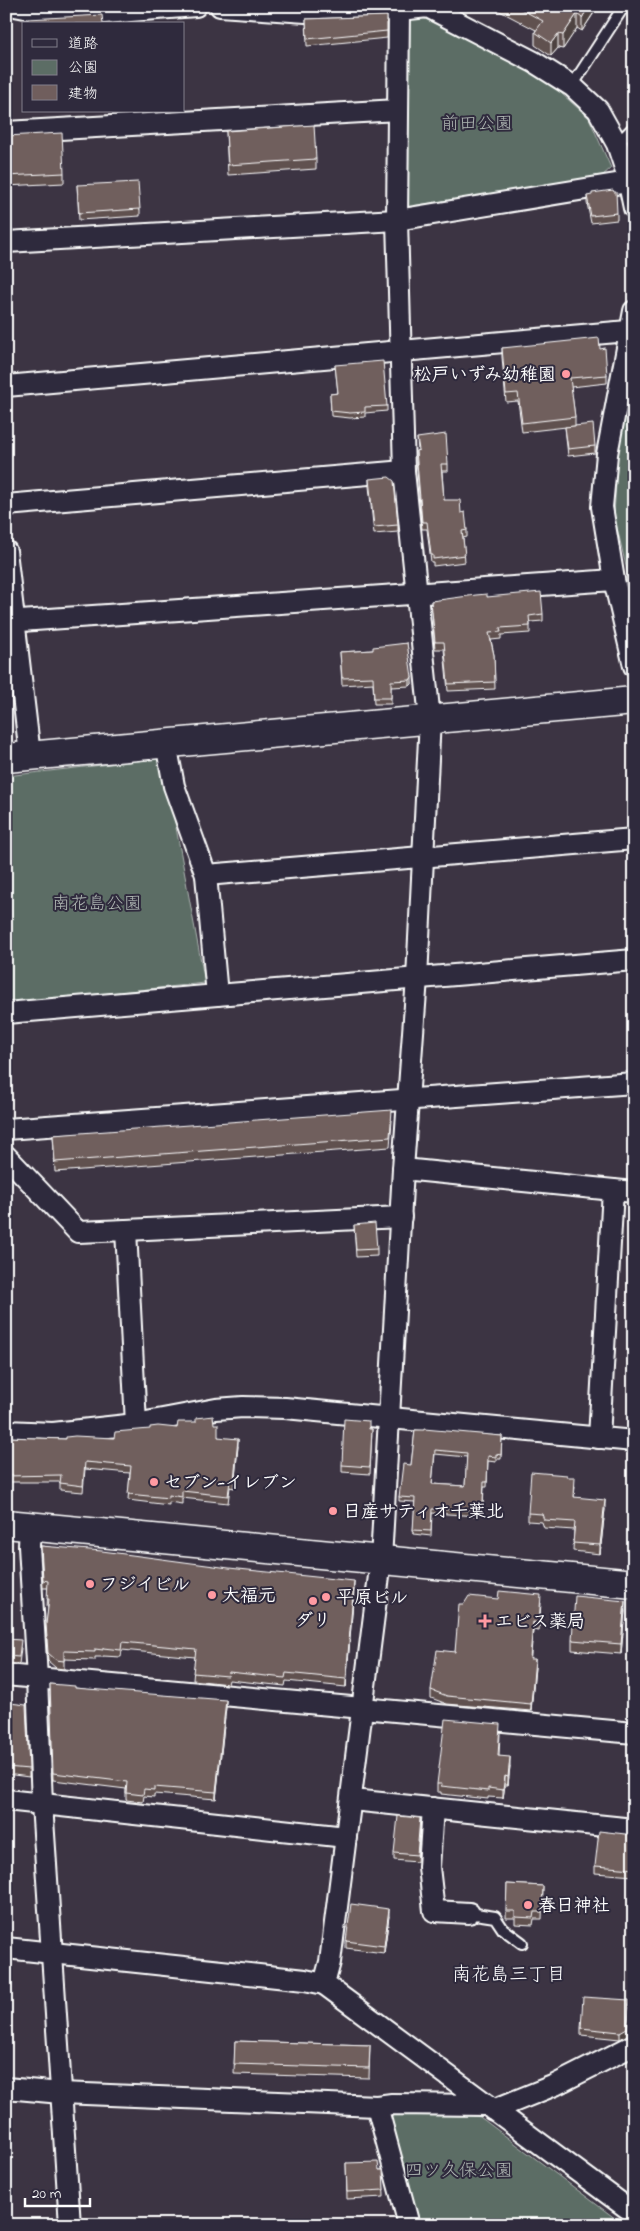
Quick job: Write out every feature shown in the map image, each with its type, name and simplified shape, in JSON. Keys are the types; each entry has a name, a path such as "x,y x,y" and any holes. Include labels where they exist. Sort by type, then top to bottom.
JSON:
{"street":[{"path":"15,6 65,16 196,6"},
{"path":"220,6 306,12 428,7 534,62 572,86 598,110 617,144 630,177 634,208"},
{"path":"324,1984 330,1962 352,1800 381,1560 403,1169 417,978 430,719 404,471 396,220 398,110 406,8"},
{"path":"6,132 398,110"},
{"path":"6,242 396,220 630,177"},
{"path":"634,311 628,331 607,454 602,507 614,580 634,666"},
{"path":"6,386 628,331"},
{"path":"6,505 404,471"},
{"path":"6,551 18,757 634,701"},
{"path":"11,622 614,580"},
{"path":"166,743 174,786 206,874 217,995"},
{"path":"206,874 634,839"},
{"path":"6,1013 634,960"},
{"path":"6,1129 634,1083"},
{"path":"6,1156 78,1232 401,1217"},
{"path":"403,1169 634,1192"},
{"path":"599,1438 613,1190"},
{"path":"126,1230 136,1424"},
{"path":"6,1431 53,1434 136,1424 216,1409 243,1406 285,1408 634,1441"},
{"path":"18,1526 634,1584"},
{"path":"18,1526 29,1546 42,1804 70,2225"},
{"path":"6,1675 634,1733"},
{"path":"6,1800 346,1837"},
{"path":"352,1800 634,1829"},
{"path":"433,1808 430,1867 434,1911 469,1913"},
{"path":"6,1948 305,1980 324,1984 634,2213"},
{"path":"6,2088 61,2093 377,2106 392,2104 490,2107 554,2085 634,2045"},
{"path":"377,2106 409,2225"}],"lane":[{"path":"572,86 624,6"},
{"path":"617,144 634,127"},
{"path":"469,1913 495,1918 504,1929 522,1943"}],"green space":[{"name":"前田公園","path":"419,16 544,78 589,118 611,168 601,177 405,207 406,20"},
{"path":"634,409 634,600 614,515 618,451 623,411"},
{"name":"南花島公園","path":"163,758 205,983 6,1004 6,776"},
{"name":"四ツ久保公園","path":"398,2112 461,2113 480,2117 624,2225 417,2225 387,2121"}],"building":[{"path":"515,6 589,6 582,18 577,14 563,35 558,34 551,43 535,32 543,21"},
{"path":"102,15 103,22 29,22 28,19"},
{"path":"387,16 387,31 307,39 306,19"},
{"path":"314,125 316,159 228,165 226,131"},
{"path":"62,133 64,173 6,176 6,136"},
{"path":"138,182 140,209 79,213 77,185"},
{"path":"613,190 616,192 617,213 591,216 587,196 592,195 592,193"},
{"name":"松戸いずみ幼稚園","path":"599,338 600,349 605,348 607,375 570,378 575,417 522,423 518,393 506,394 502,348"},
{"path":"383,361 387,406 365,407 365,412 331,411 330,394 338,393 335,365"},
{"path":"593,424 595,446 568,449 565,427"},
{"path":"446,434 448,464 441,464 444,500 460,500 461,513 465,512 467,530 462,531 465,555 433,559 427,522 422,522 416,451 419,450 417,438"},
{"path":"389,477 394,481 398,525 374,527 369,479"},
{"path":"541,592 543,614 529,616 530,626 500,628 501,632 489,633 494,655 495,682 448,684 444,642 435,642 431,601 487,594 487,597"},
{"path":"407,643 412,677 410,680 391,681 391,698 374,698 373,677 342,678 340,652 373,650 373,647"},
{"path":"392,1110 390,1137 55,1162 53,1135"},
{"path":"375,1223 377,1249 356,1250 354,1225"},
{"path":"213,1416 214,1424 218,1424 218,1437 238,1439 234,1481 230,1481 228,1496 182,1491 182,1497 169,1495 169,1498 128,1494 131,1466 85,1462 83,1486 60,1483 61,1475 6,1476 6,1437 66,1439 66,1437 75,1436 114,1438 115,1432 150,1429 150,1427 158,1426 177,1428 178,1422 196,1422 196,1418"},
{"path":"344,1419 369,1421 369,1429 372,1429 370,1467 342,1465"},
{"path":"415,1430 502,1436 501,1455 496,1454 496,1457 488,1456 487,1482 484,1482 483,1502 480,1502 479,1511 432,1509 431,1531 413,1530 415,1498 399,1497 403,1464 411,1465","holes":["435,1450 467,1453 465,1486 432,1484"]},
{"path":"531,1472 575,1477 574,1497 605,1500 600,1545 573,1543 575,1522 544,1520 542,1514 528,1513"},
{"path":"41,1546 102,1551 229,1568 354,1581 346,1679 286,1673 285,1678 229,1672 228,1676 193,1673 196,1649 122,1642 121,1650 103,1648 103,1650 95,1649 95,1652 64,1651 64,1661 56,1660 48,1653 46,1624 49,1599 47,1599 48,1581 43,1580"},
{"path":"499,1591 541,1595 539,1623 533,1622 530,1659 535,1659 531,1704 447,1696 431,1690 437,1650 455,1652 459,1604 464,1604 469,1596 498,1599"},
{"path":"575,1596 625,1601 621,1644 572,1640"},
{"path":"6,1639 21,1640 19,1657 6,1656"},
{"path":"50,1684 75,1686 75,1688 226,1700 216,1792 154,1787 154,1790 144,1789 143,1795 126,1793 127,1782 53,1773"},
{"path":"6,1690 11,1691 10,1703 26,1705 29,1769 6,1767"},
{"path":"445,1719 500,1724 498,1756 510,1757 508,1777 505,1776 503,1790 488,1788 488,1791 437,1784"},
{"path":"398,1816 420,1818 417,1855 394,1853"},
{"path":"599,1831 634,1835 634,1869 595,1866"},
{"path":"507,1884 543,1886 542,1912 534,1912 533,1918 515,1917 515,1911 506,1911"},
{"path":"351,1904 389,1909 384,1946 346,1941"},
{"path":"583,1997 629,2000 627,2028 620,2032 581,2028"},
{"path":"235,2041 370,2045 369,2068 234,2064"},
{"path":"378,2162 379,2170 383,2170 384,2190 347,2192 346,2163"}],"place":[{"name":"松戸いずみ幼稚園","path":"566,374"},
{"name":"セブン-イレブン","path":"154,1482"},
{"name":"日産サティオ千葉北","path":"333,1511"},
{"name":"フジイビル","path":"90,1584"},
{"name":"大福元","path":"212,1595"},
{"name":"平原ビル","path":"326,1597"},
{"name":"ダリ","path":"313,1601"},
{"name":"エビス薬局","path":"485,1621"},
{"name":"春日神社","path":"528,1905"}],"district":[{"name":"南花島三丁目","path":"509,1973"}]}
